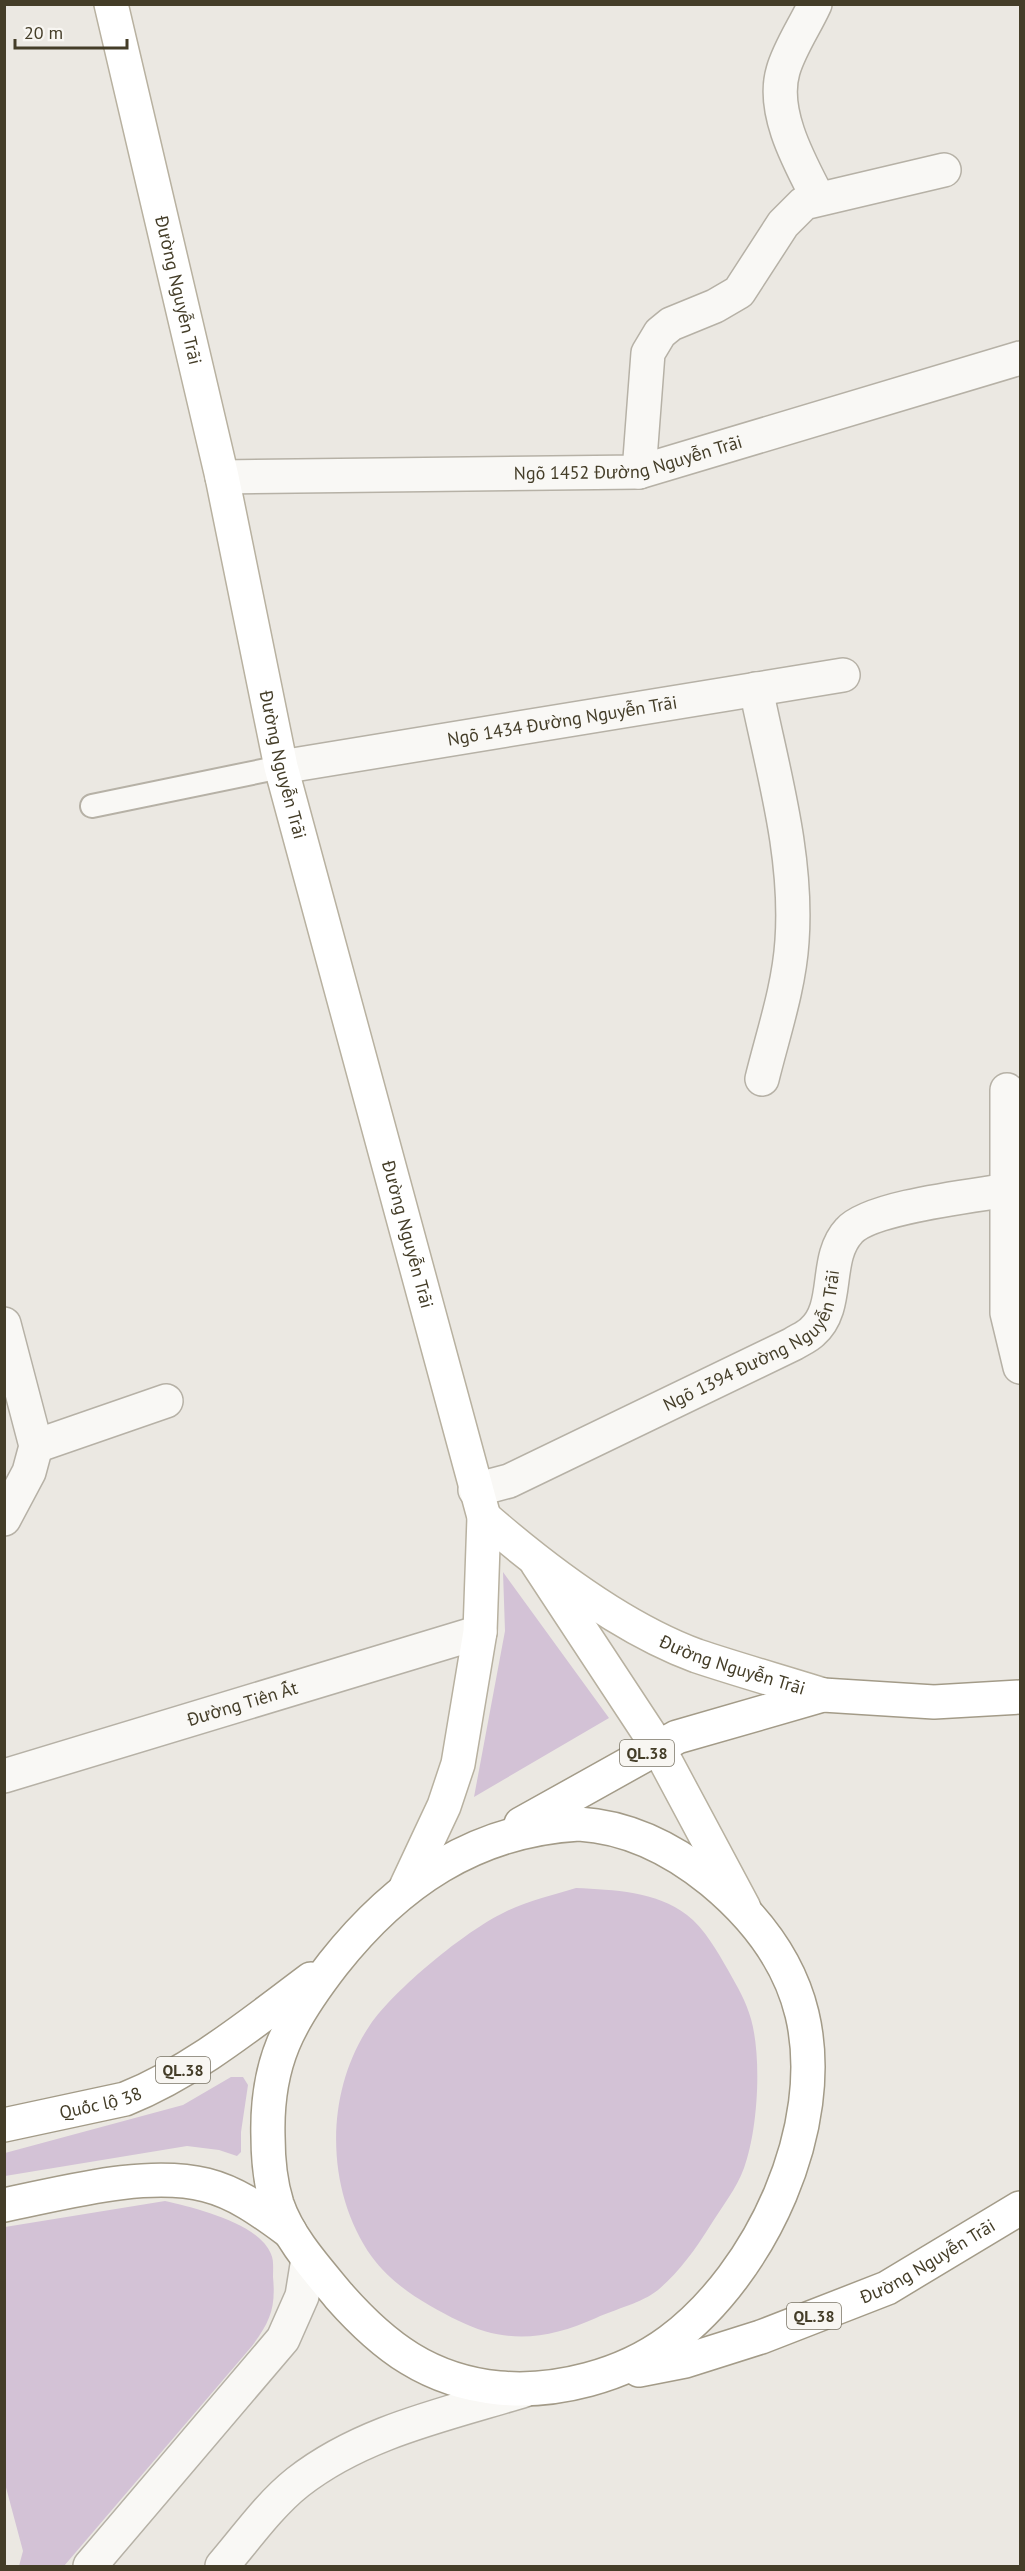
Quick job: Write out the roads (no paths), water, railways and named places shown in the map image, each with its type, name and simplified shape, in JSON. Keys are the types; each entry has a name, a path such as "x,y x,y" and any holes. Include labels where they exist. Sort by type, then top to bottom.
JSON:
{"main road":[{"name":"Đường Nguyễn Trãi","path":"111,4 222,477 280,767 479,1504 480,1632 458,1764 444,1806 406,1887"},
{"name":"Đường Nguyễn Trãi","path":"479,1504 537,1563 575,1590 648,1632 696,1655 823,1695 934,1702 1020,1697"},
{"path":"537,1563 658,1747 746,1912"},
{"name":"QL.38","path":"485,1844 677,1737 823,1695"},
{"path":"596,1825 617,1830 677,1856 710,1879 746,1912 769,1941 788,1976 803,2017 807,2082 803,2118 793,2160 759,2237 729,2282 708,2307 668,2343 631,2363 590,2378 525,2390 492,2387 434,2372 403,2355 366,2326 309,2259 290,2232 275,2197 268,2157 267,2115 270,2080 278,2052 294,2019 336,1960 364,1928 406,1887 455,1857 485,1844 505,1835 555,1826 596,1825"},
{"name":"Quốc lộ 38","path":"4,2125 125,2099 142,2092 214,2050 336,1960"},
{"path":"4,2205 121,2183 185,2180 208,2185 239,2197 290,2232"},
{"name":"Đường Nguyễn Trãi","path":"590,2378 684,2361 761,2337 887,2288 1020,2208"}],"street":[{"path":"815,4 782,72 781,112 798,158 818,198"},
{"path":"639,472 648,353 653,342 671,324 715,306 739,292 783,224 804,203 944,170"},
{"name":"Ngõ 1452 Đường Nguyễn Trãi","path":"222,477 639,472 1020,358"},
{"name":"Ngõ 1434 Đường Nguyễn Trãi","path":"280,767 843,675"},
{"path":"756,689 792,867 793,911 787,981 762,1079"},
{"path":"1007,1090 1008,1190 1014,1311 1020,1367"},
{"name":"Ngõ 1394 Đường Nguyễn Trãi","path":"479,1504 509,1481 793,1344 813,1331 826,1312 835,1252 850,1230 873,1215 1008,1190"},
{"path":"4,1324 36,1446 29,1472 4,1520"},
{"path":"36,1446 166,1401"},
{"name":"Đường Tiên Ất","path":"4,1776 480,1632"},
{"path":"90,2566 283,2339 302,2296 309,2259"},
{"path":"222,2566 298,2482 341,2454 382,2435 525,2390"}],"lane":[{"path":"92,806 280,767"}]}
